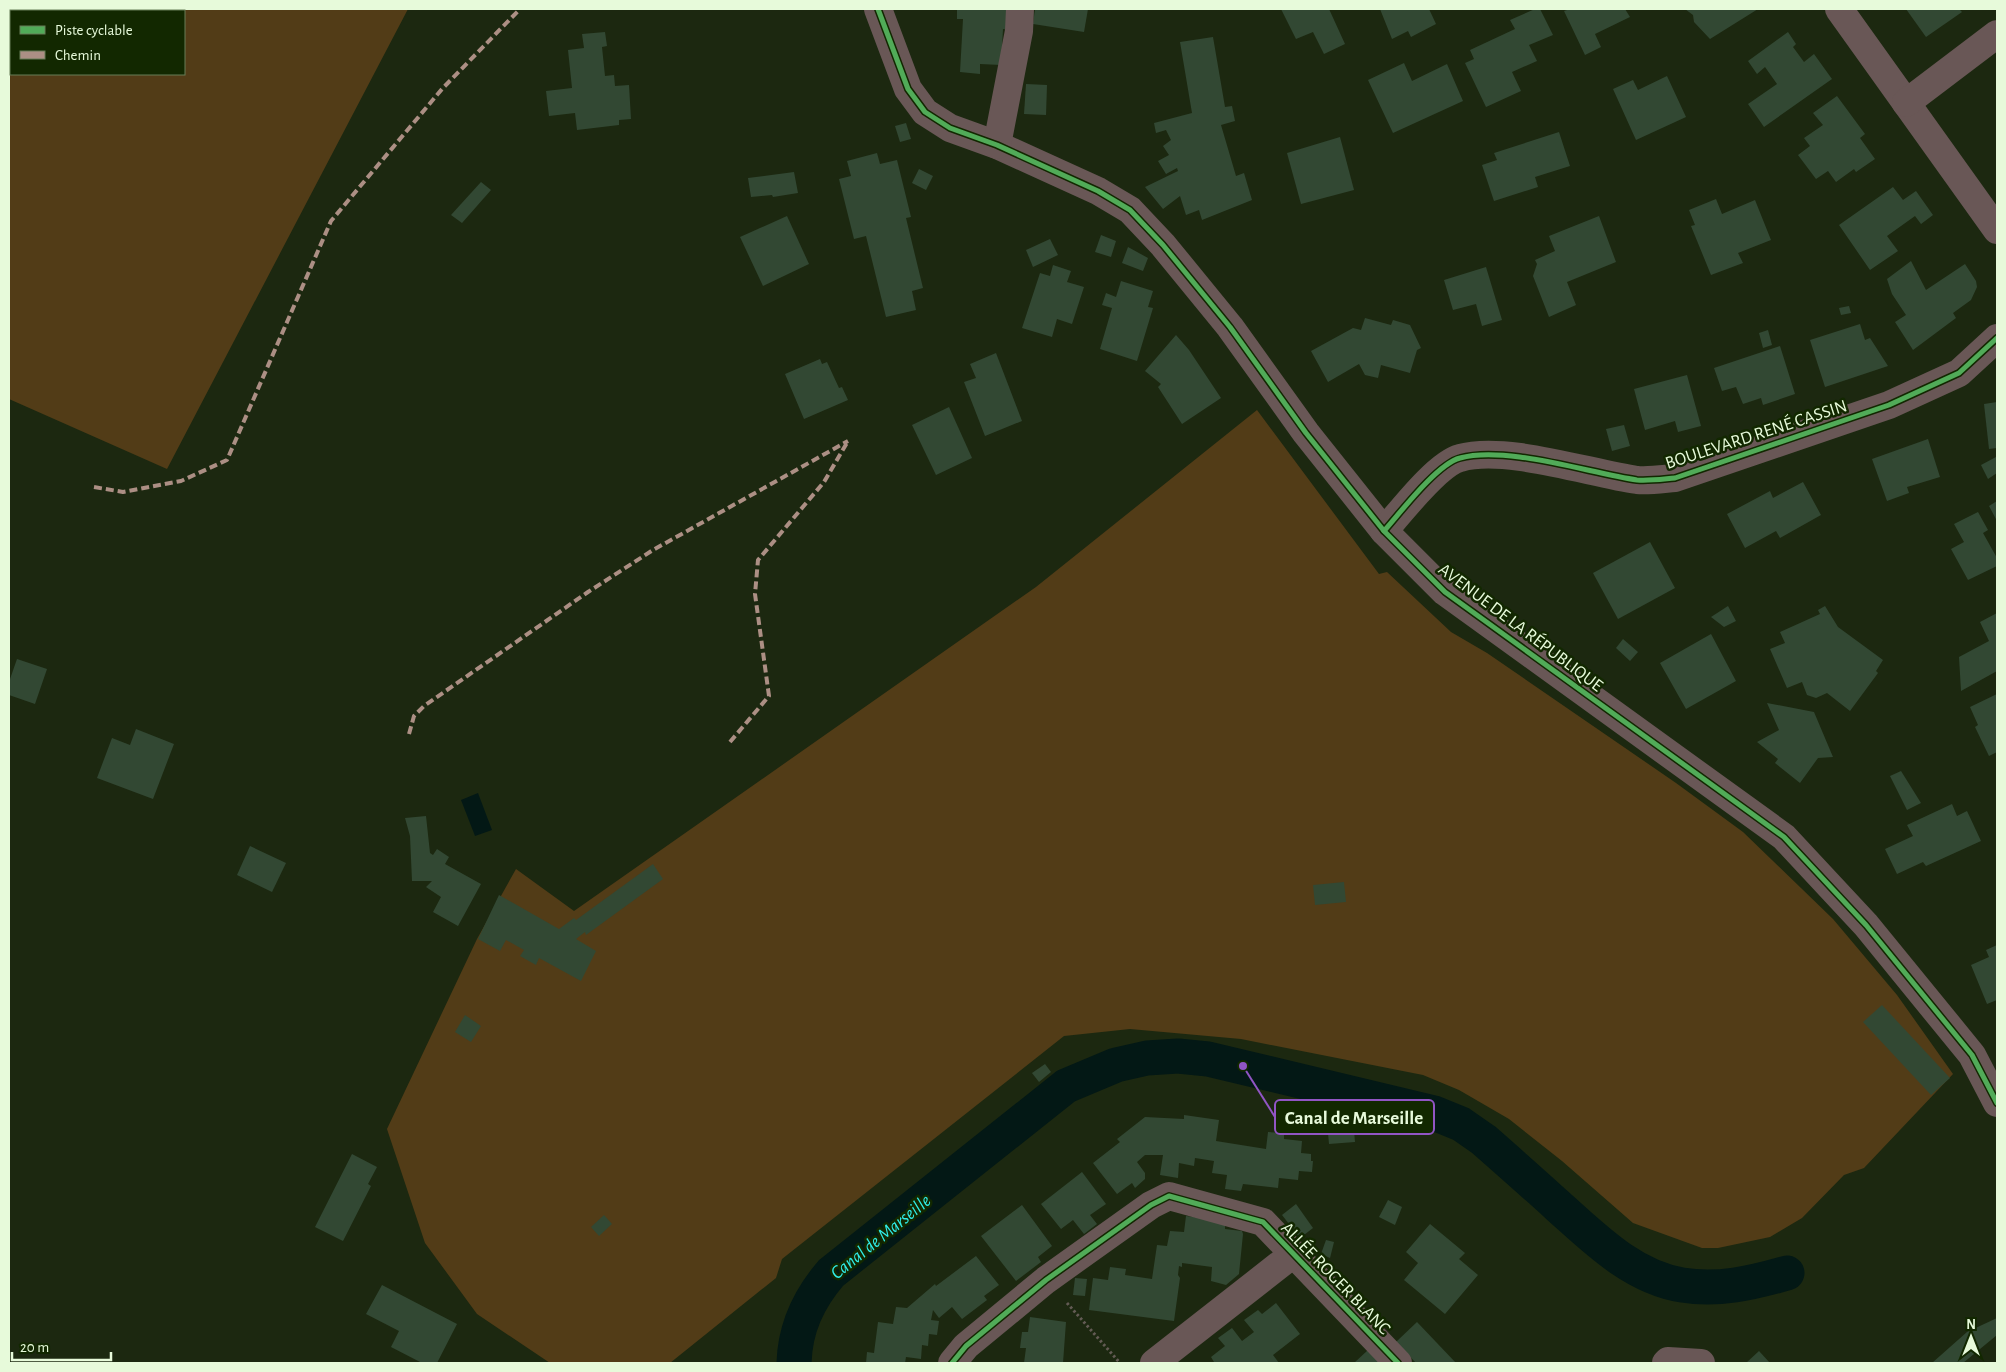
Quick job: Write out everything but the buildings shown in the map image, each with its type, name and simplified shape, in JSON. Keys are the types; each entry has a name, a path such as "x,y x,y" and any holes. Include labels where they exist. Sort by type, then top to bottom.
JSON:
{"street":[{"name":"AVENUE DE LA RÉPUBLIQUE","path":"878,9 908,89 925,112 950,128 997,145 1098,192 1130,210 1164,245 1230,327 1306,433 1384,532 1444,592 1784,837 1866,925 1972,1056 1997,1103"},
{"path":"997,145 1020,31 1020,9"},
{"path":"1839,9 1997,230"},
{"path":"1906,103 1997,34"},
{"name":"BOULEVARD RENÉ CASSIN","path":"1384,532 1430,478 1459,458 1494,455 1535,460 1639,480 1675,478 1889,405 1959,373 1997,338"},
{"name":"ALLÉE ROGER BLANC","path":"952,1363 966,1346 1046,1280 1151,1205 1170,1196 1263,1222 1292,1255 1398,1363"},
{"name":"ALLÉE ROGER BLANC","path":"1154,1363 1292,1255"},
{"path":"1666,1363 1668,1361 1701,1363"}],"path":[{"path":"1046,1280 1120,1363"}],"shaded area":[{"path":"9,9 408,9 167,469 9,399"},
{"path":"1257,410 1379,574 1387,572 1451,632 1487,653 1676,783 1743,832 1833,919 1897,995 1953,1074 1864,1168 1844,1175 1802,1218 1770,1237 1718,1248 1702,1248 1633,1223 1562,1161 1509,1119 1459,1090 1423,1075 1241,1039 1130,1029 1064,1036 782,1259 776,1278 670,1363 550,1363 477,1314 425,1243 387,1129 477,939 516,869 574,911 1036,587"},
{"path":"478,793 492,830 475,836 461,800"}],"waterway":[{"name":"Canal de Marseille","path":"794,1363 797,1338 804,1315 809,1304 831,1273 1066,1086 1116,1065 1147,1058 1178,1056 1208,1059 1434,1113 1461,1124 1484,1140 1600,1243 1630,1265 1664,1281 1695,1287 1709,1287 1748,1283 1787,1273"}],"marked path":[{"path":"94,487 123,492 181,481 227,460 331,221 442,89 520,9"},
{"path":"409,734 414,716 424,706 588,592 653,550 848,441"},
{"path":"730,742 769,696 755,594 758,560 824,482 848,441"}],"cycle path":[{"path":"878,9 908,89 925,112 950,128 997,145 1098,191 1130,210 1163,245 1230,327 1306,433 1384,531 1445,592 1784,837 1866,925 1972,1055 1997,1103"},
{"path":"1384,531 1430,479 1441,469 1460,458 1479,455 1523,457 1637,480 1675,478 1889,405 1959,373 1997,338"},
{"path":"952,1363 966,1346 1046,1280 1151,1205 1169,1196 1263,1222 1398,1363"}],"place":[{"name":"Canal de Marseille","path":"1243,1066"}]}
